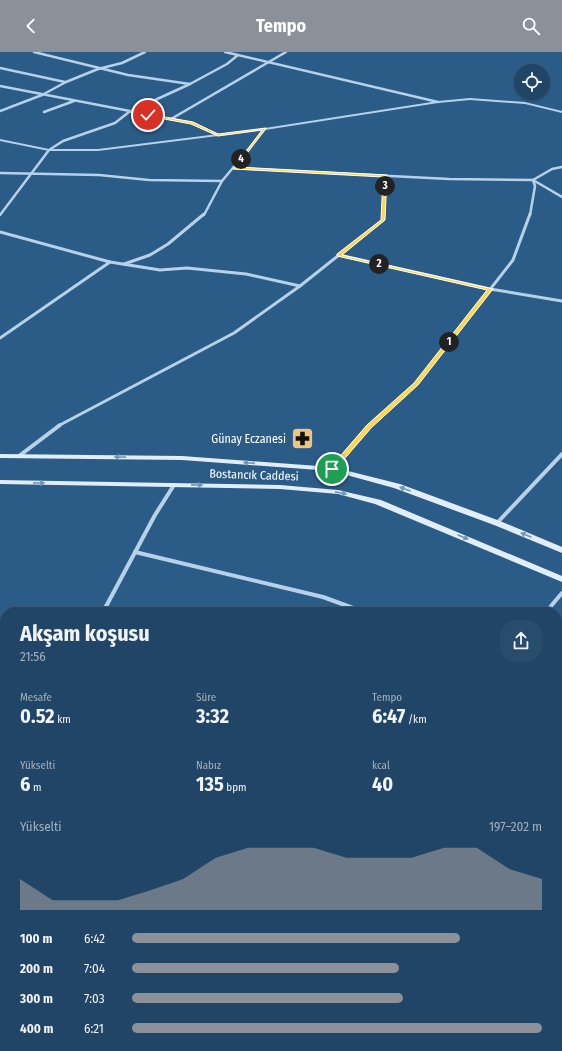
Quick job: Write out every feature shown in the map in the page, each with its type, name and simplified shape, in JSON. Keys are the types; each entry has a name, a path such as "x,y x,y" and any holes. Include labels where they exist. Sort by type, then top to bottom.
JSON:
{"main road":[{"name":"Bostancık Caddesi","path":"0,456 182,458 332,469 397,486 497,523 562,550"},
{"name":"Bostancık Caddesi","path":"0,482 280,487 338,492 378,502 562,579"}],"street":[{"path":"34,52 98,69 190,84"},
{"path":"0,111 42,95 66,82 98,69 122,63 145,52"},
{"path":"225,52 438,102"},
{"path":"170,119 286,52"},
{"path":"0,216 49,150 63,141 115,123 129,112 190,84 228,64 238,55"},
{"path":"0,68 66,82"},
{"path":"0,86 192,123 218,135"},
{"path":"0,140 49,150 98,150 265,129 438,102 470,99 525,103 562,112"},
{"path":"44,112 75,101"},
{"path":"123,264 150,255 168,244 203,217 222,181 265,129"},
{"path":"533,180 552,169 562,167"},
{"path":"234,168 449,179 533,180 562,197"},
{"path":"0,172 34,172 149,180 222,181"},
{"path":"19,456 58,426 142,383 234,333 300,286 383,220 385,176"},
{"path":"332,469 369,426 416,384 513,260 529,219 535,186 533,180"},
{"path":"0,232 110,262 160,270 186,268 246,274 300,286"},
{"path":"339,255 490,289 562,301"},
{"path":"0,338 110,262"},
{"path":"497,523 559,460 562,454"},
{"path":"106,607 155,515 174,485"},
{"path":"135,552 323,597 350,607"},
{"path":"550,607 562,593"}],"place":[{"name":"Günay Eczanesi","path":"302,439"}],"route":[{"path":"148,115 192,123 218,135 265,129 234,168 385,176 383,220 339,255 490,289 416,384 369,426 332,469"}]}
